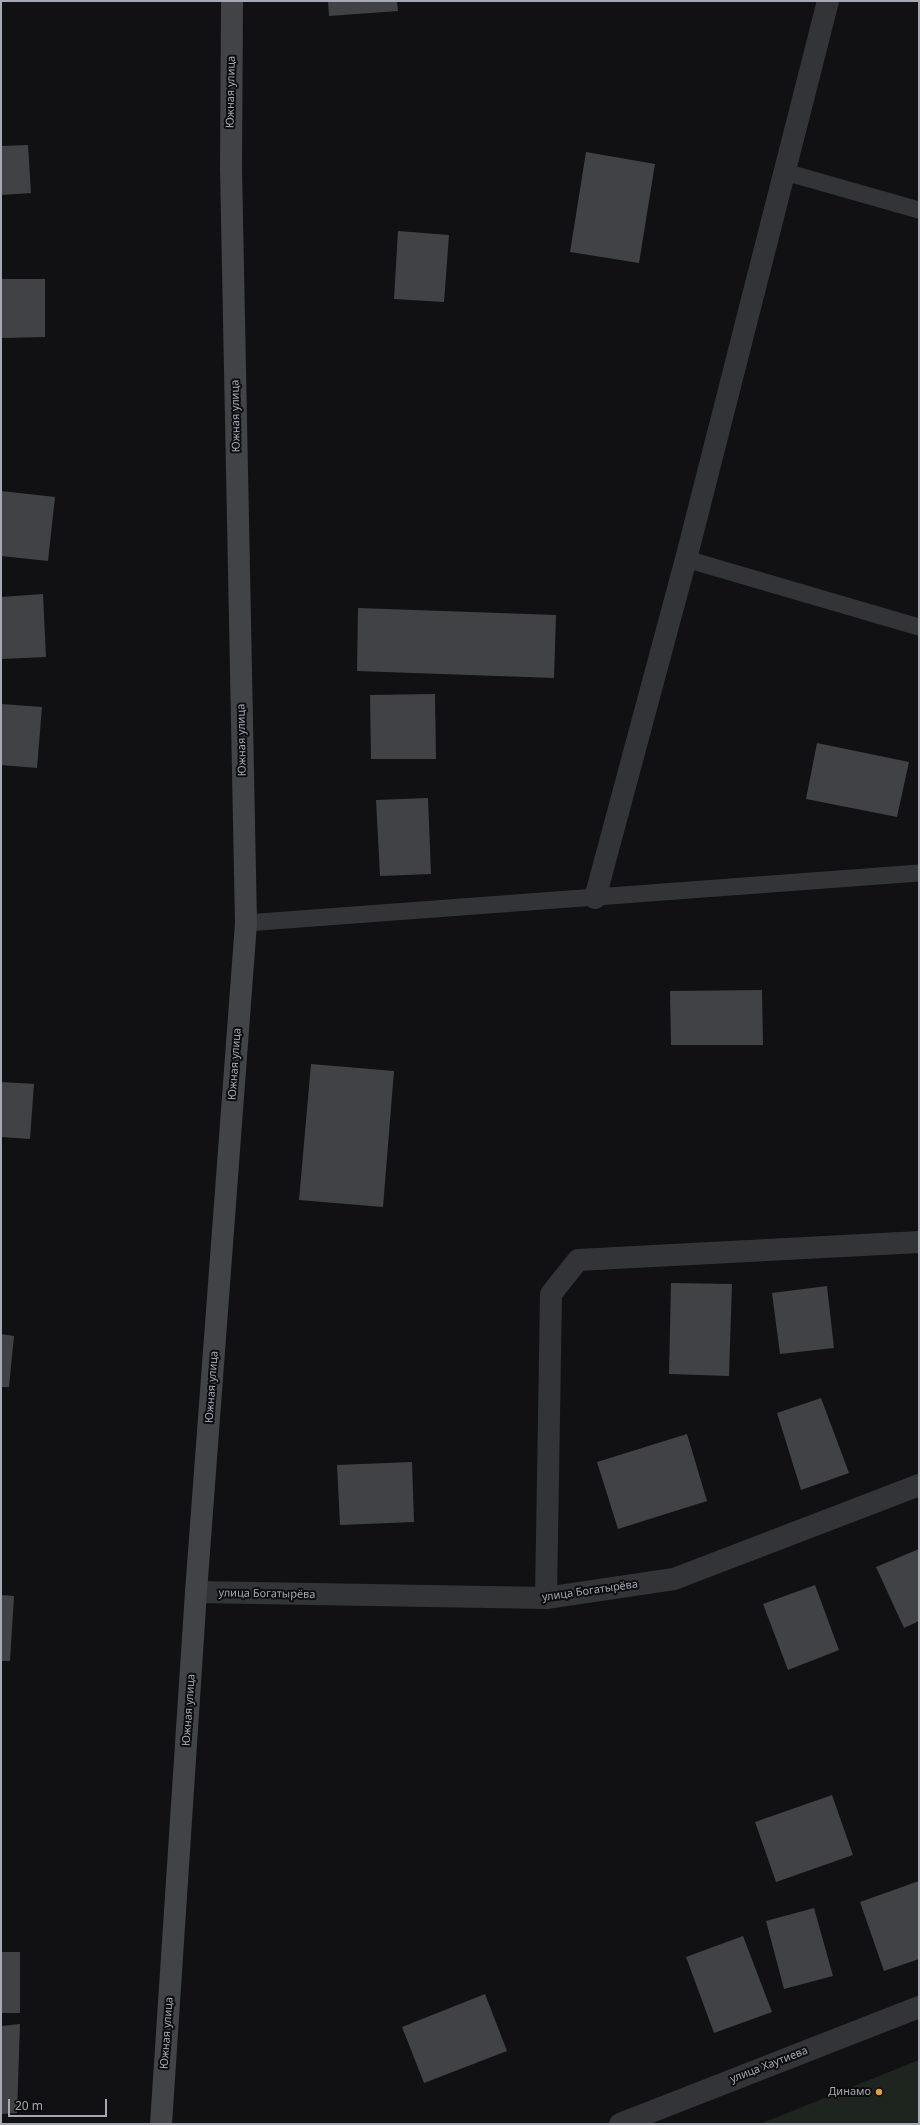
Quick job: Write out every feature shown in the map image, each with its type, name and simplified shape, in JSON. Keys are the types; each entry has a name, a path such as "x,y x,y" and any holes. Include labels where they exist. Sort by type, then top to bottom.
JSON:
{"street":[{"name":"Южная улица","path":"161,2124 196,1592 246,923 231,168 232,1"},
{"path":"595,898 686,559 828,1"},
{"path":"546,1598 551,1294 578,1260 919,1242"},
{"name":"улица Богатырёва","path":"196,1592 546,1598 674,1579 919,1486"},
{"name":"улица Хаутиева","path":"620,2124 919,2007"}],"lane":[{"path":"785,172 919,210"},
{"path":"686,559 919,626"},
{"path":"246,923 595,898 919,872"}],"shaded area":[{"name":"Динамо","path":"919,2060 919,2124 760,2124"}],"building":[{"path":"328,1 397,1 398,11 329,16"},
{"path":"28,145 31,193 1,195 1,146"},
{"path":"586,152 655,164 639,263 570,252"},
{"path":"398,231 449,235 444,302 394,299"},
{"path":"1,279 45,279 45,337 1,338"},
{"path":"1,491 55,497 48,561 1,556"},
{"path":"43,594 46,657 1,659 1,597"},
{"path":"358,608 556,615 554,678 357,671"},
{"path":"435,694 436,759 371,759 370,695"},
{"path":"1,704 42,707 37,768 1,765"},
{"path":"817,743 909,762 897,817 806,799"},
{"path":"428,798 431,874 380,876 376,800"},
{"path":"762,990 763,1045 671,1045 670,991"},
{"path":"311,1064 394,1071 383,1207 299,1200"},
{"path":"1,1082 34,1084 30,1139 1,1137"},
{"path":"671,1283 732,1284 729,1376 669,1374"},
{"path":"827,1286 834,1348 780,1354 772,1293"},
{"path":"1,1334 14,1336 9,1387 1,1387"},
{"path":"821,1398 849,1473 801,1490 777,1413"},
{"path":"687,1434 707,1501 618,1529 597,1462"},
{"path":"412,1462 414,1522 340,1525 337,1465"},
{"path":"919,1549 919,1621 904,1628 876,1567"},
{"path":"815,1585 839,1650 788,1670 763,1604"},
{"path":"1,1595 14,1596 10,1661 1,1661"},
{"path":"832,1795 853,1855 776,1882 755,1822"},
{"path":"919,1881 919,1959 884,1971 860,1902"},
{"path":"814,1908 833,1976 784,1989 766,1921"},
{"path":"743,1936 772,2012 714,2033 686,1957"},
{"path":"1,1952 20,1952 20,2013 1,2013"},
{"path":"485,1994 507,2051 424,2083 402,2027"},
{"path":"20,2024 17,2113 1,2114 1,2026"}],"place":[{"name":"Динамо","path":"879,2092"}]}
